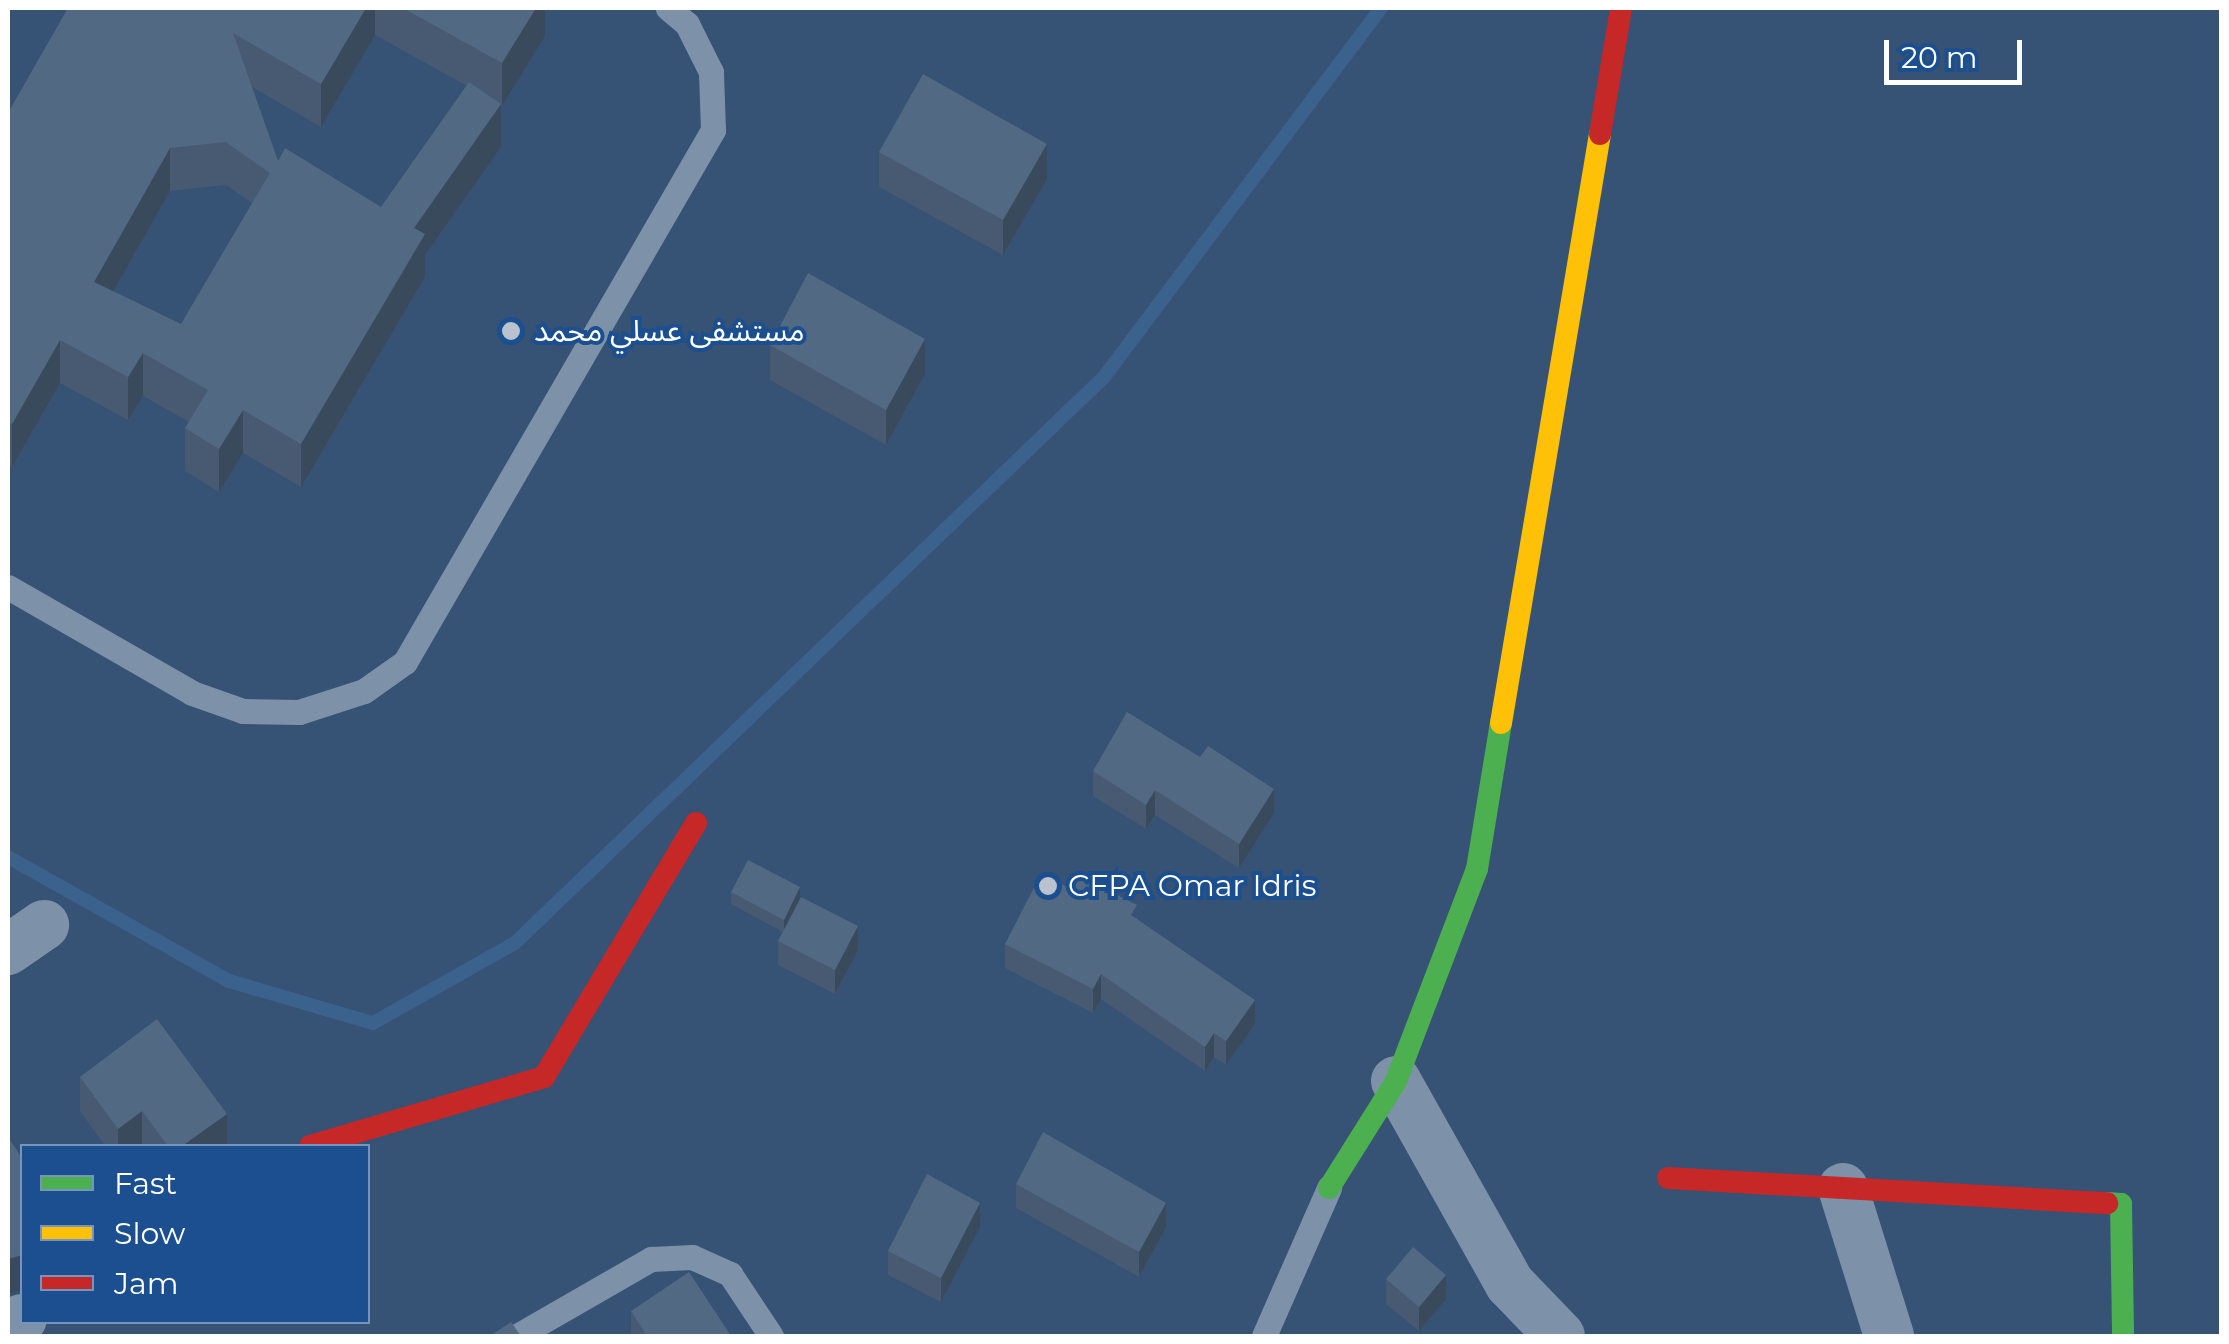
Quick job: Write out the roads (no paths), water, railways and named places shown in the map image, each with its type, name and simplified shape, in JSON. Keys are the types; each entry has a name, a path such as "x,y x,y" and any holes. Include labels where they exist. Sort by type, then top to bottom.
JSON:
{"street":[{"path":"1329,1188 1396,1081 1478,869 1621,8"},
{"path":"317,1144 544,1078 696,823"},
{"path":"1396,1081 1510,1284 1560,1336"},
{"path":"1668,1178 2121,1204 2123,1336"},
{"path":"1843,1188 1888,1336"}],"lane":[{"path":"8,586 192,692 243,711 298,712 364,690 405,662 713,130 711,72 687,24 668,8"},
{"path":"1264,1336 1329,1188"},
{"path":"517,1336 651,1259 692,1257 730,1274 771,1336"}],"waterway":[{"path":"8,857 229,981 373,1023 515,943 1104,377 1381,8"}],"place":[{"name":"مستشفى عسلي محمد","path":"511,331"},
{"name":"CFPA Omar Idris","path":"1048,886"}]}
